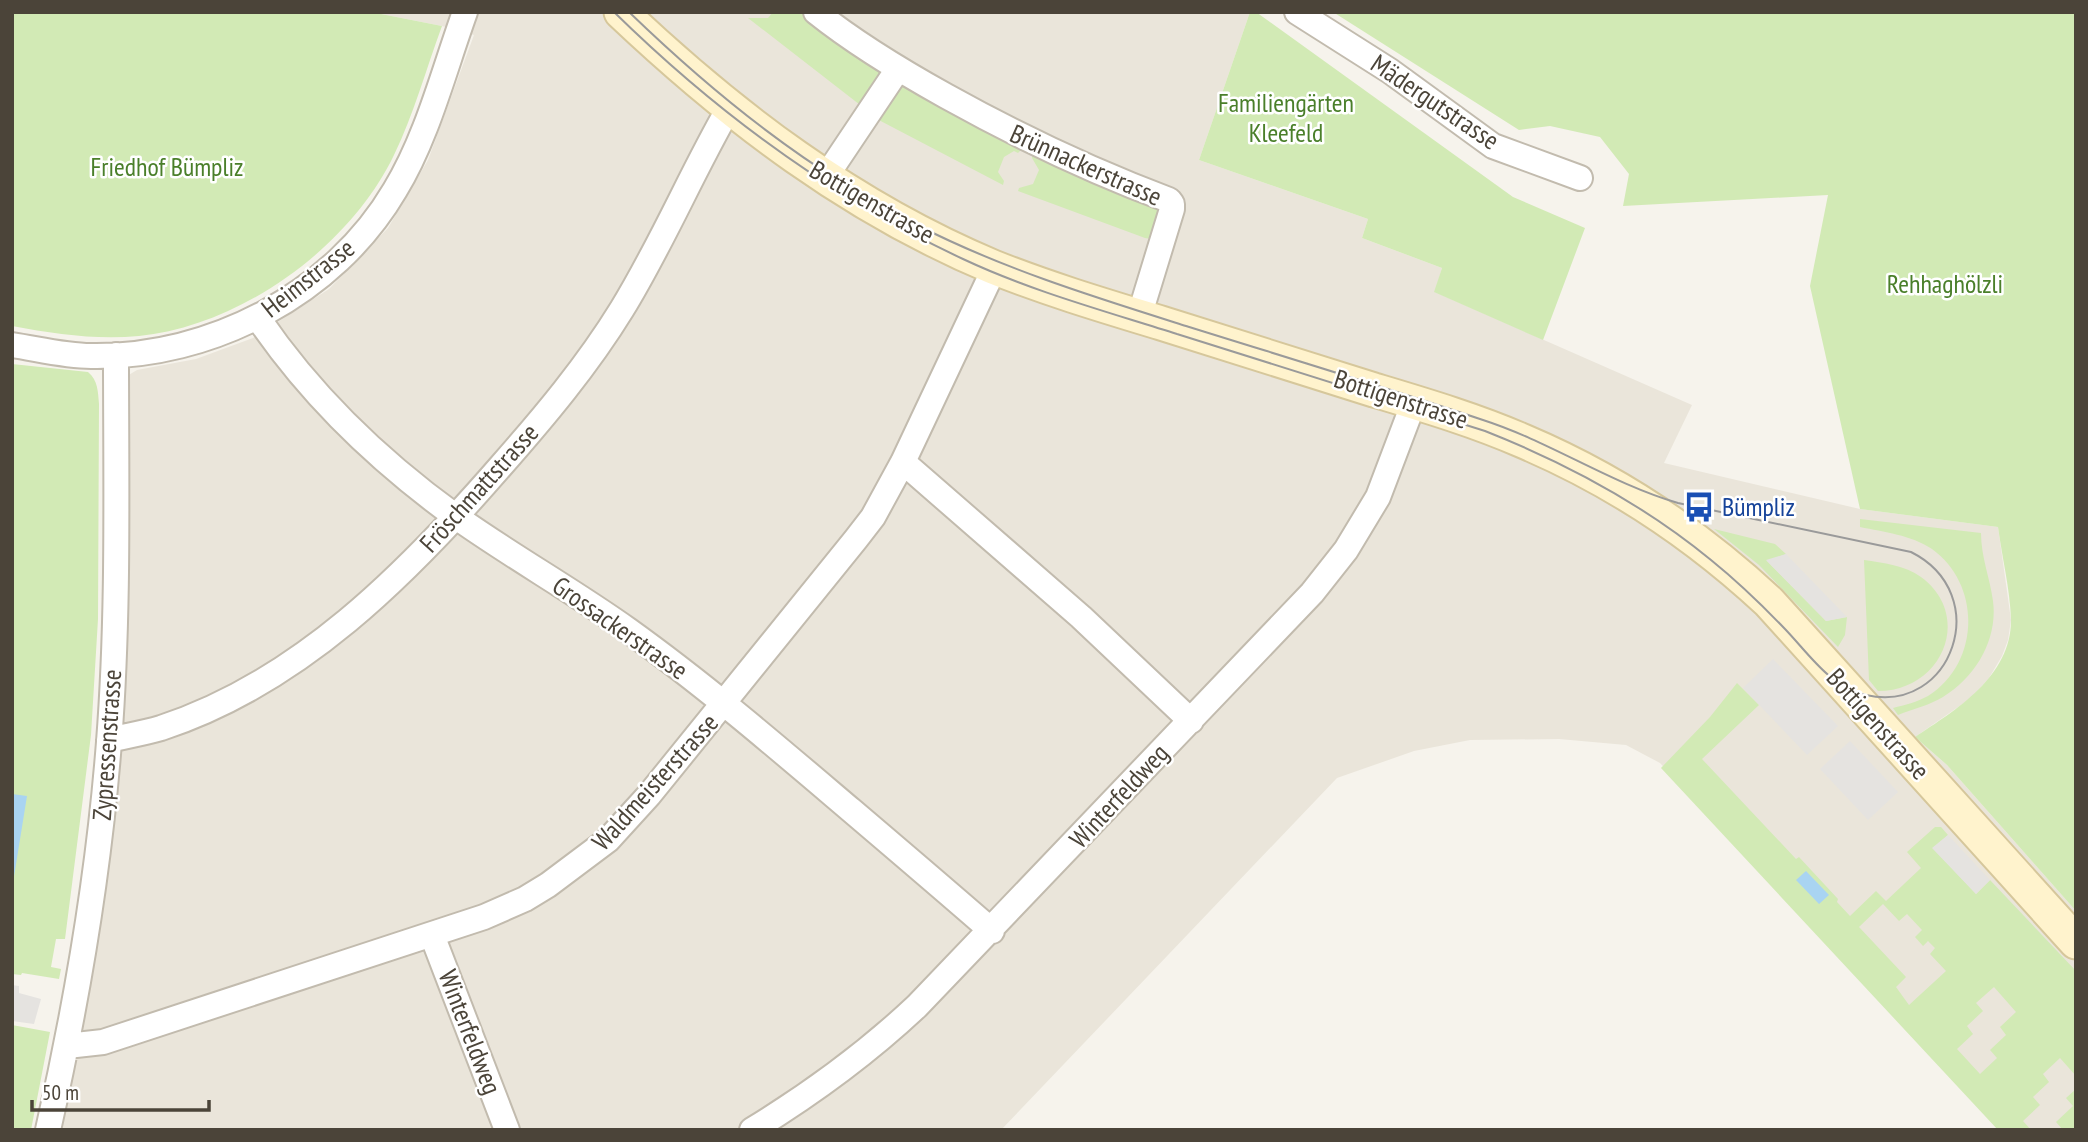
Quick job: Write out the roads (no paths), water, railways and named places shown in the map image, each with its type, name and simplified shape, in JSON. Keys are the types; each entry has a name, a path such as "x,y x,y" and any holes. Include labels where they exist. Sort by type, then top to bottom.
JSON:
{"street":[{"name":"Heimstrasse","path":"12,345 90,356 116,355 191,342 258,318 308,285 365,233 409,165 465,12"},
{"name":"Bottigenstrasse","path":"621,12 729,108 825,178 914,230 995,267 1139,317 1414,402 1522,440 1579,467 1664,516 1723,560 1791,626 2076,942"},
{"name":"Brünnackerstrasse","path":"816,12 898,69 1063,158 1169,200 1172,209 1139,317"},
{"name":"Mädergutstrasse","path":"1297,12 1390,71 1493,146 1580,178"},
{"path":"825,178 898,69"},
{"name":"Fröschmattstrasse","path":"109,740 145,733 186,719 271,677 384,589 457,517 559,398 621,311 729,108"},
{"name":"Waldmeisterstrasse","path":"67,1046 103,1042 484,917 548,886 591,855 649,795 873,517 903,462 995,267"},
{"name":"Grossackerstrasse","path":"258,318 290,363 376,453 457,517 626,629 725,703 992,931"},
{"name":"Zypressenstrasse","path":"48,1130 67,1046 103,814 116,621 116,355"},
{"name":"Winterfeldweg","path":"751,1130 874,1045 917,1006 992,931 1312,593 1346,550 1378,497 1414,402"},
{"path":"903,462 1081,617 1191,720"},
{"name":"Winterfeldweg","path":"432,935 507,1130"}],"water":[{"path":"12,794 27,796 12,889"},
{"path":"1806,871 1829,895 1819,904 1796,880"}],"tram line":[{"path":"614,12 694,85 778,150 868,209 963,259 1068,300 1485,431 1574,471 1659,521 1711,560 1767,611 1821,668 1853,691 1866,695 1896,696 1921,687 1940,670 1952,647 1956,621 1952,595 1937,571 1911,552 1678,503 1653,495 1508,429 1083,293 949,241 877,204 801,156 729,102 629,12"}],"place":[{"name":"Bümpliz","path":"1699,507"}],"park label":[{"name":"Familiengärten Kleefeld","path":"1286,118"},
{"name":"Friedhof Bümpliz","path":"167,167"},
{"name":"Rehhaghölzli","path":"1945,284"}]}
